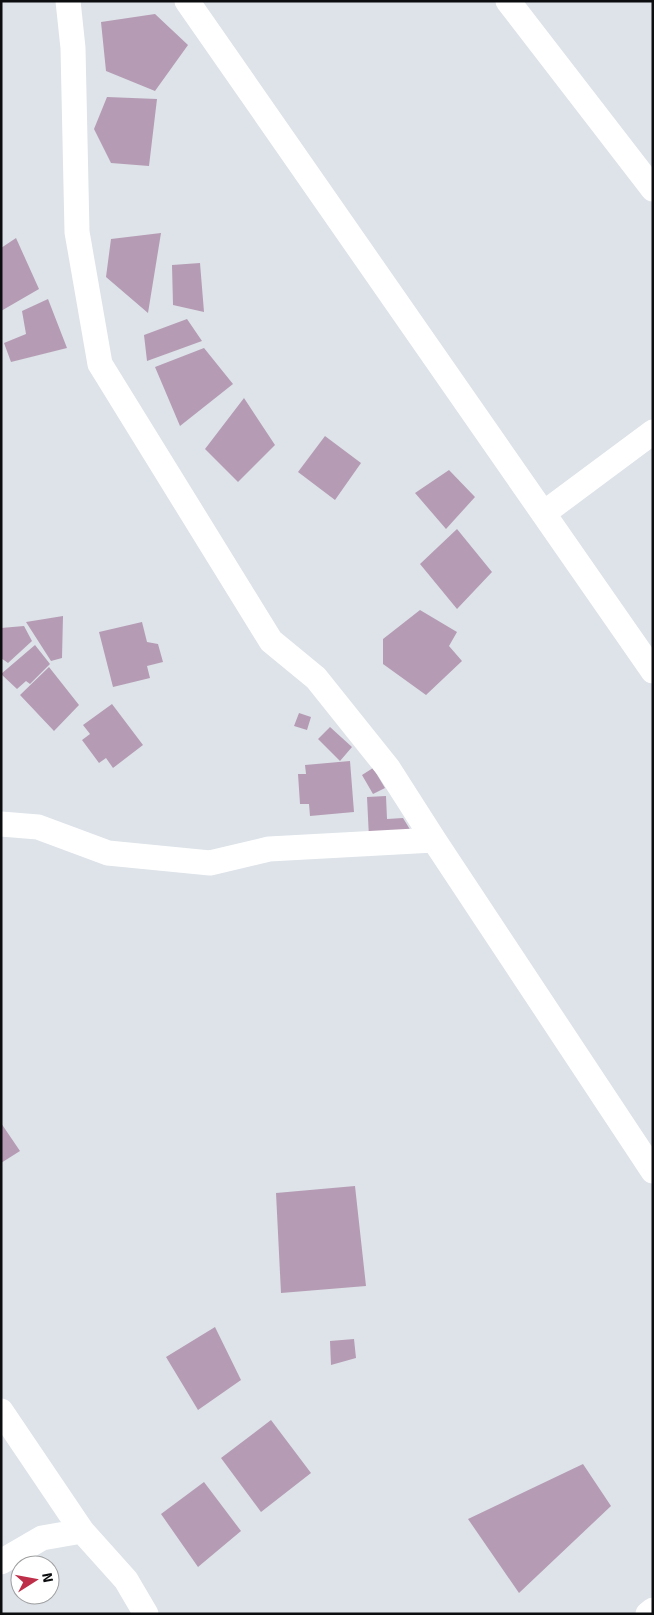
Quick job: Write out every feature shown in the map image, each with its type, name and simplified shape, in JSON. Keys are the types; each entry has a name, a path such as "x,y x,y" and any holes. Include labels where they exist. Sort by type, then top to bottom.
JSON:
{"street":[{"path":"68,1 73,48 77,232 100,364 271,641 316,678 388,768 653,1171"},
{"path":"187,1 653,671"},
{"path":"508,1 653,189"},
{"path":"544,513 653,432"},
{"path":"1,824 38,828 108,853 210,863 269,849 434,840"},
{"path":"1,1411 82,1531 126,1580 146,1614"},
{"path":"1,1562 42,1538 82,1531"},
{"path":"648,1614 653,1610"}],"building":[{"path":"155,14 188,45 155,91 106,71 101,22"},
{"path":"107,97 157,99 149,166 111,163 94,129"},
{"path":"161,233 148,313 106,277 111,239"},
{"path":"16,238 39,289 1,311 1,248"},
{"path":"200,263 204,312 173,305 172,265"},
{"path":"48,299 67,348 11,362 4,343 26,334 22,311"},
{"path":"187,319 202,341 147,361 144,335"},
{"path":"204,348 233,384 180,426 155,367"},
{"path":"244,398 275,445 238,482 205,449"},
{"path":"325,436 361,463 335,500 298,472"},
{"path":"449,470 475,497 446,529 415,493"},
{"path":"457,529 492,572 457,609 420,564"},
{"path":"420,610 457,632 449,646 462,661 426,695 383,664 383,639"},
{"path":"63,616 62,658 51,661 26,622"},
{"path":"142,622 147,642 158,644 163,662 147,666 150,678 113,687 99,632"},
{"path":"24,626 32,641 8,663 1,658 1,628"},
{"path":"35,645 50,664 30,684 26,681 17,689 1,674"},
{"path":"49,667 79,705 54,731 20,695"},
{"path":"112,704 143,745 113,768 106,758 99,763 82,740 90,734 83,725"},
{"path":"299,713 311,717 307,730 294,726"},
{"path":"330,727 352,747 340,761 318,739"},
{"path":"350,761 354,812 310,816 309,804 300,804 298,774 306,774 305,765"},
{"path":"373,768 385,788 373,794 362,775"},
{"path":"386,796 387,819 403,818 414,836 369,838 367,797"},
{"path":"1,1123 20,1151 1,1163"},
{"path":"355,1186 366,1286 281,1293 276,1193"},
{"path":"215,1327 241,1380 198,1410 166,1357"},
{"path":"354,1339 356,1358 331,1365 330,1341"},
{"path":"271,1420 311,1473 261,1512 221,1458"},
{"path":"583,1464 611,1506 519,1593 468,1519"},
{"path":"204,1482 241,1531 198,1567 161,1514"}]}
